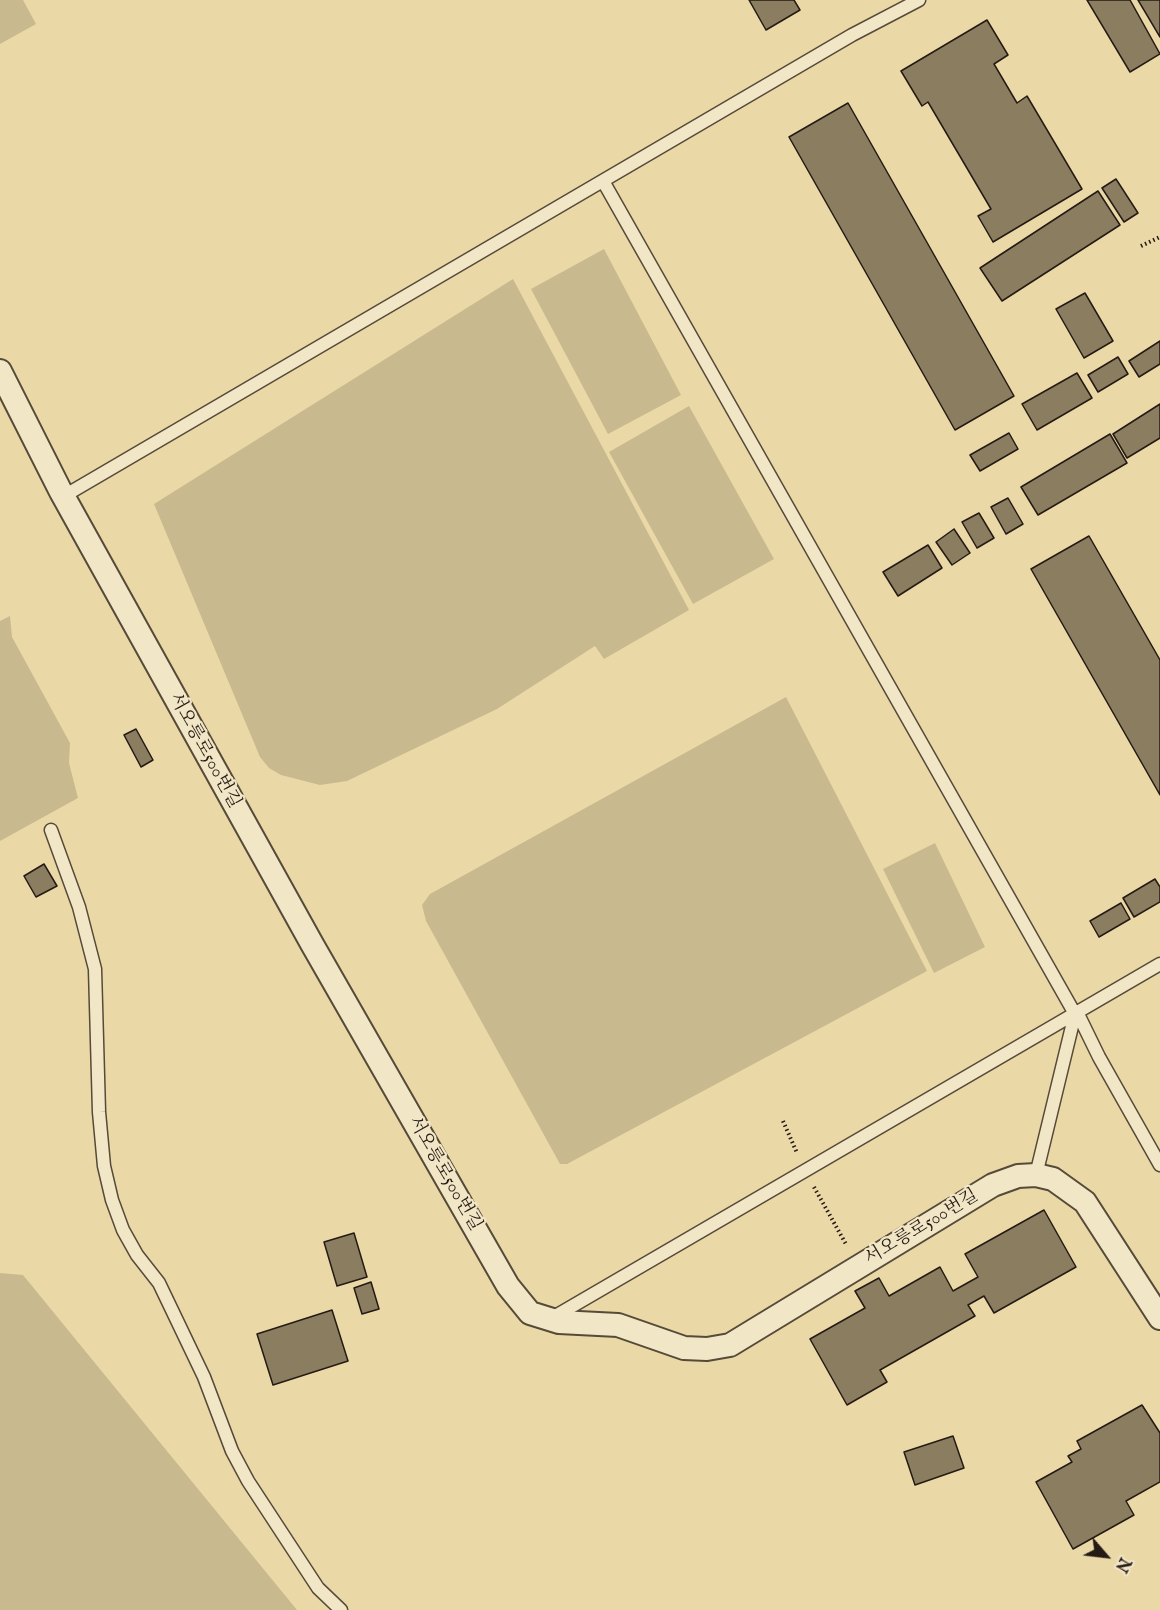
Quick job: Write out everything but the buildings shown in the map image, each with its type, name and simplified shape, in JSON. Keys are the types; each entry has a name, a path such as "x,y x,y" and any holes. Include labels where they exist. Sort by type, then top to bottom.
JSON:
{"street":[{"name":"서오릉로500번길","path":"0,370 64,496 294,913 508,1286 530,1313 560,1322 618,1325 684,1348 707,1349 730,1345 993,1185 1018,1176 1036,1174"},
{"path":"1036,1174 1053,1179 1085,1202 1160,1318"}],"lane":[{"path":"64,496 852,35 919,0"},
{"path":"603,181 1160,1165"},
{"path":"51,830 70,878 95,969 98,997 96,1060 103,1155 112,1200 119,1220 137,1256 159,1283 204,1377 231,1451 248,1481 318,1588 341,1610"},
{"path":"550,1319 1160,964"},
{"path":"1036,1174 1076,1013"}],"path":[{"path":"1141,246 1160,237"},
{"path":"783,1121 805,1171 858,1267"}],"shaded area":[{"path":"0,0 23,0 36,24 0,44"},
{"path":"604,249 681,395 608,434 531,289"},
{"path":"513,279 689,610 604,659 595,646 497,709 347,781 320,785 281,775 269,768 260,757 154,504"},
{"path":"689,406 774,559 693,604 609,452"},
{"path":"10,616 12,637 70,743 69,763 78,798 0,841 0,621"},
{"path":"786,697 927,971 567,1164 560,1164 426,921 422,905 430,894"},
{"path":"935,843 985,947 934,973 883,869"},
{"path":"0,1273 23,1275 297,1610 0,1610"}]}
